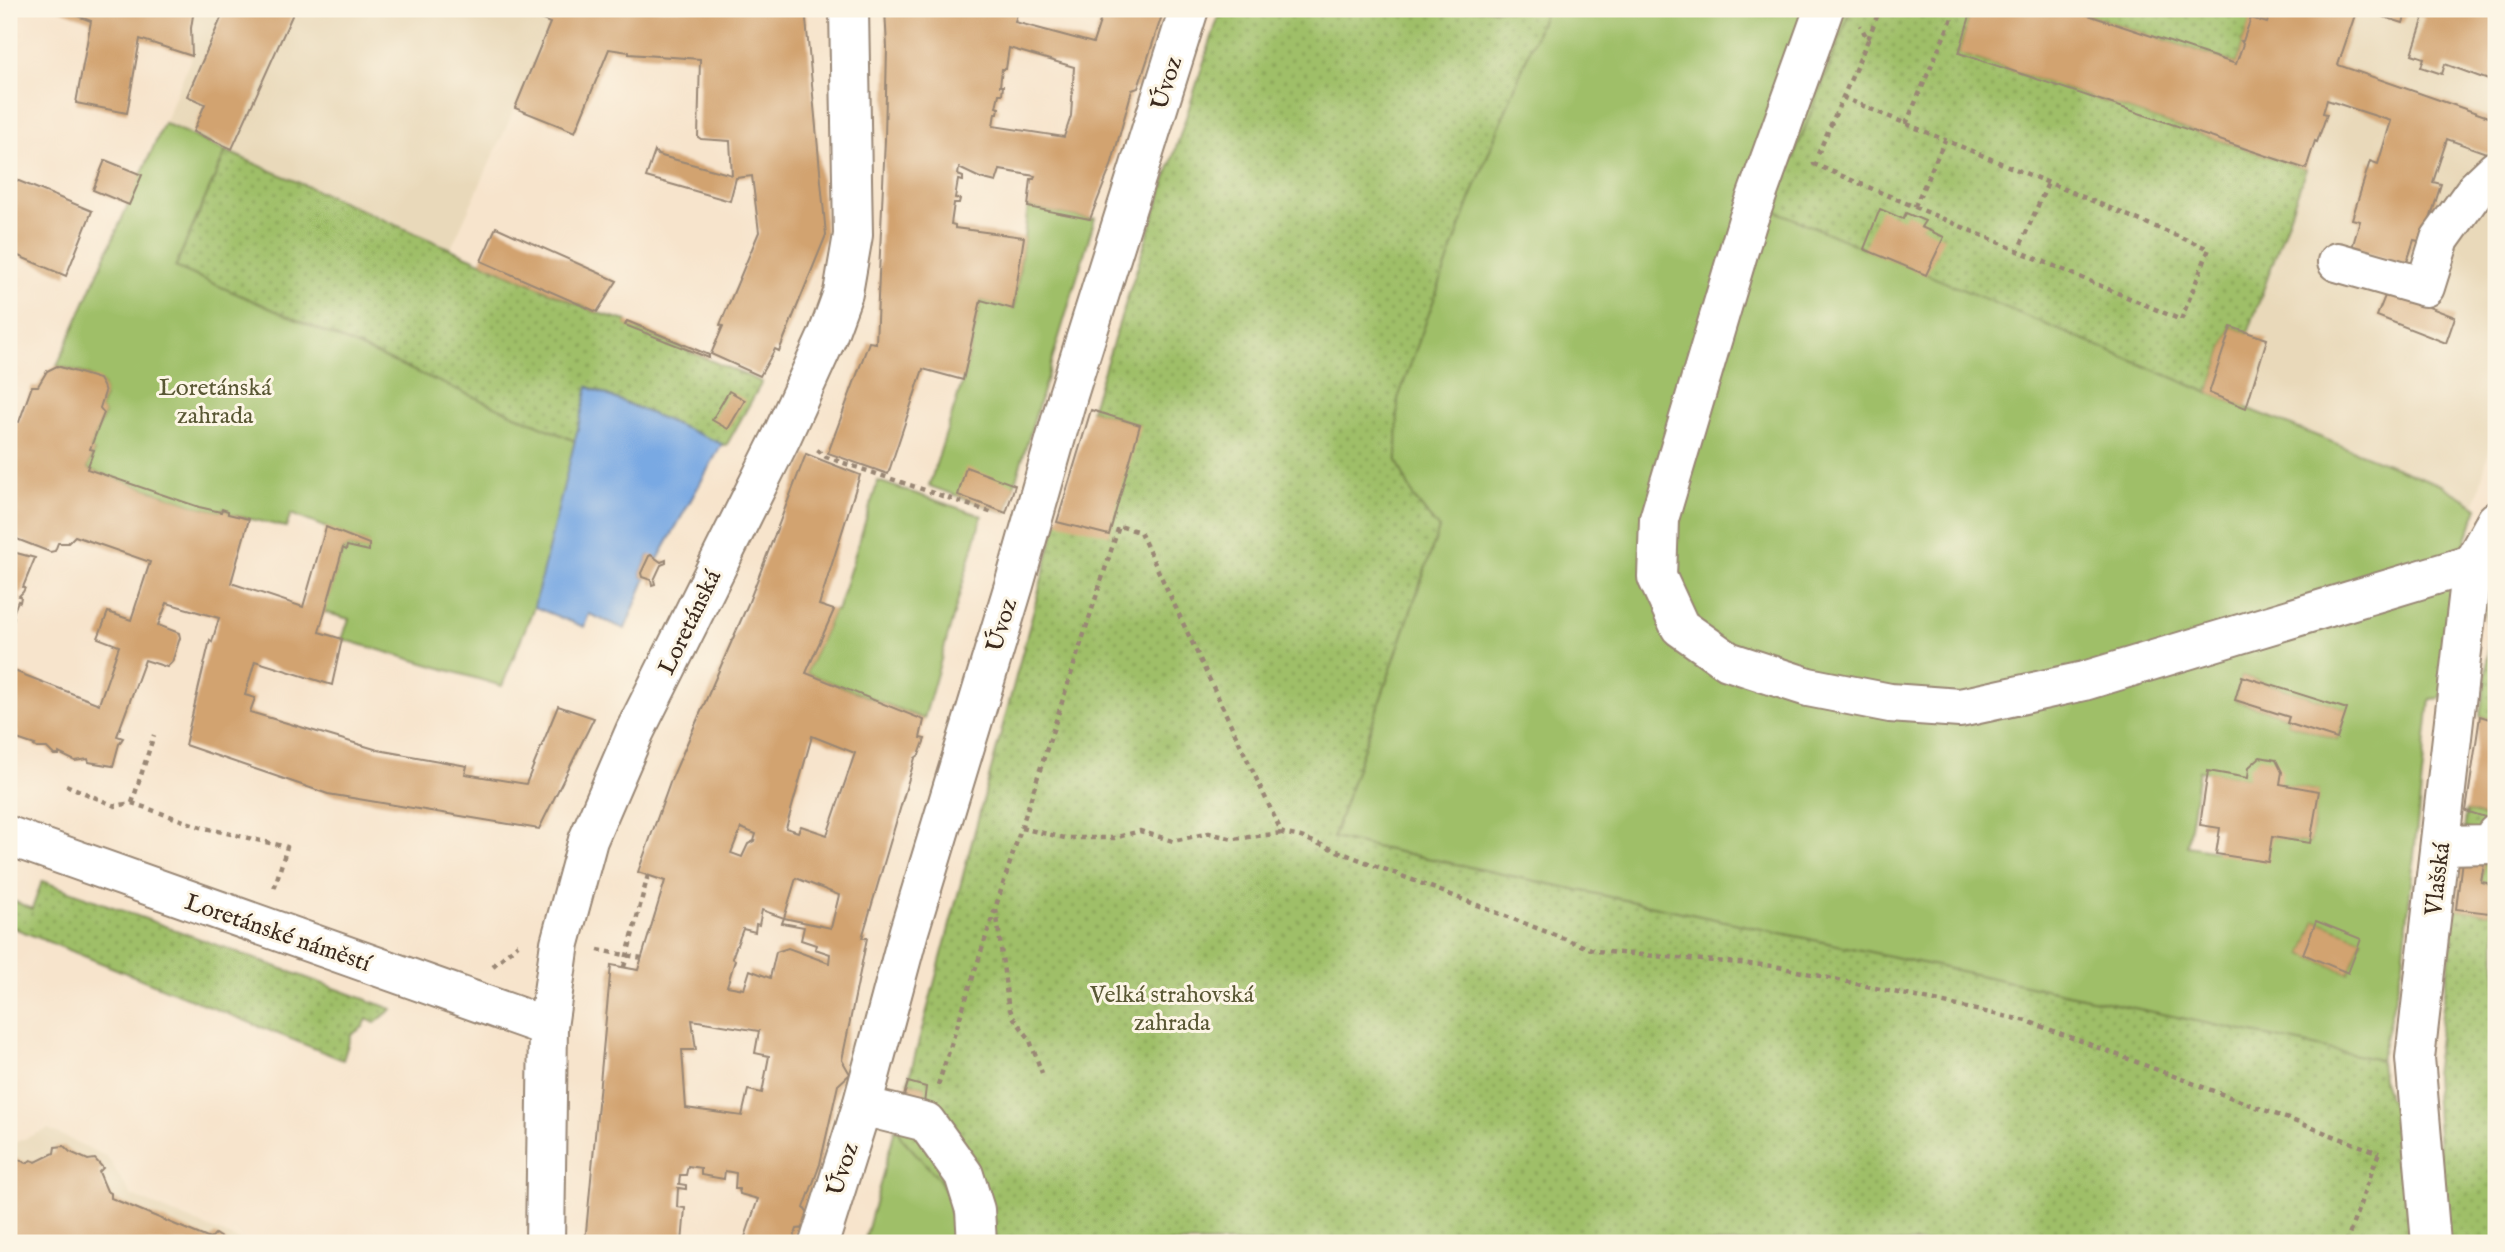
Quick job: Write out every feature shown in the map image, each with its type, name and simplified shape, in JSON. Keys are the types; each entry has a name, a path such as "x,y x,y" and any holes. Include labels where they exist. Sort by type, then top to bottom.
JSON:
{"street":[{"name":"Loretánská","path":"545,1243 548,1027 561,943 588,840 635,731 781,438 844,293 853,235 849,9"},
{"name":"Úvoz","path":"818,1243 862,1105 912,918 1014,585 1068,395 1189,9"},
{"path":"1840,14 1747,223 1660,519 1657,577 1680,627 1728,661 1808,687 1890,703 1959,708 2084,681 2472,564"},
{"path":"2337,262 2425,287 2440,239 2476,189 2496,170"},
{"name":"Vlašská","path":"2431,1243 2415,1058 2472,564 2496,521"},
{"path":"2441,845 2492,844 2496,834"},
{"name":"Loretánské náměstí","path":"9,836 548,1027"},
{"path":"862,1105 926,1122 964,1175 975,1210 977,1243"}],"path":[{"path":"1842,97 2209,249 2181,320 2017,253 1814,164 1842,97 1868,40 1880,9"},
{"path":"1906,124 1955,9"},
{"path":"1840,14 1868,40"},
{"path":"1914,208 1945,140"},
{"path":"2017,253 2048,183"},
{"path":"826,457 991,513"},
{"path":"926,1122 1119,526 1140,532 1282,833"},
{"path":"132,803 154,735"},
{"path":"66,785 114,806 132,803 201,827 287,847 262,926"},
{"path":"1021,828 1065,838 1114,838 1140,831 1173,841 1209,833 1233,839 1282,833 1301,836 1596,951 1774,966 2026,1021 2379,1153"},
{"path":"624,967 648,875"},
{"path":"996,907 1008,1004 1013,1017 1029,1038 1042,1073"},
{"path":"485,973 523,940 561,943 642,958"}],"shaded area":[{"path":"194,9 556,9 515,108 451,248 164,123 192,56 191,28"},
{"path":"1843,9 2494,9 2496,421 2476,502 2478,507 2443,486 2209,393 1772,210 1848,18"},
{"path":"48,1129 107,1157 132,1196 246,1243 9,1243 9,1141 14,1143"}],"green space":[{"name":"Velká strahovská zahrada","path":"1221,9 1546,9 1469,203 1414,498 1439,529 1333,838 2380,1060 2382,1078 2389,1098 2411,1109 2418,1243 955,1243 950,1198 900,1135 902,1103 924,1103 925,1087 908,1082 1057,522 1139,425 1091,410"},
{"path":"1546,9 1843,9 1848,18 1773,210 2209,393 2443,486 2478,507 2454,583 2442,698 2430,699 2403,963 2380,1060 1333,838 1439,529 1414,498 1397,461 1398,399 1469,203","holes":["2242,676 2346,709 2337,739 2287,723 2289,717 2235,700","2199,770 2318,791 2310,843 2252,833 2247,856 2187,846","2316,921 2361,939 2348,973 2303,954"]},
{"path":"1851,9 1972,9 1959,53 2306,169 2248,333 2231,327 2209,393 1772,210"},
{"path":"2070,9 2272,9 2267,23 2248,17 2251,20 2241,41 2243,44 2236,64"},
{"name":"Loretánská zahrada","path":"164,123 226,151 175,267 575,441 534,607 502,686 342,639 349,619 324,612 343,548 346,549 347,546 368,551 368,544 291,514 286,527 228,514 228,511 223,509 221,512 199,507 87,469 94,451 90,449 104,414 100,408 104,388 93,377 57,366"},
{"path":"226,151 598,313 627,321 626,325 762,382 726,446 589,387 575,441 175,267"},
{"path":"1028,207 1095,218 1006,513 929,486 963,380 981,300 1014,308"},
{"path":"878,481 982,516 924,719 806,673 834,610 837,611"},
{"path":"2496,573 2496,721 2480,716 2488,657 2486,600"},
{"path":"2496,791 2496,1243 2445,1243 2434,1074 2456,909 2489,913 2492,889 2487,883 2481,882 2484,864 2462,860 2466,811 2488,818"},
{"path":"42,881 392,1009 375,1023 367,1019 363,1027 351,1035 343,1060 9,926 9,899 32,909"},
{"path":"895,1129 939,1179 950,1199 955,1243 864,1243"}],"water":[{"path":"588,387 722,444 658,559 649,556 641,573 642,577 646,578 625,629 589,614 584,627 534,607"}],"building":[{"path":"58,9 194,9 191,28 192,56 140,39 127,113 76,103 91,21"},
{"path":"225,9 295,9 232,149 193,132 205,104 187,96"},
{"path":"517,9 805,9 826,235 779,351 775,349 760,376 711,354 723,326 720,325 759,232 752,176 736,178 730,201 646,177 655,151 658,155 732,175 730,141 698,137 700,59 629,54 609,49 575,132 515,108 550,23"},
{"path":"885,9 1018,9 1015,22 1093,43 1104,9 1164,9 1138,88 1132,90 1111,166 1090,219 1028,207 1031,179 1035,176 1000,170 996,182 959,168 958,175 963,177 963,181 958,180 955,198 960,199 959,203 954,203 951,224 955,225 955,228 1024,237 1013,309 981,300 963,380 923,369 888,474 828,453 869,342 876,343 887,47","holes":["1009,48 1074,67 1071,116 1064,137 993,126 995,113 998,113 999,108 996,107 999,94 1002,94 1002,69 1006,69"]},
{"path":"1972,9 2047,9 2055,12 2057,9 2070,9 2236,64 2243,44 2241,41 2251,18 2267,23 2272,9 2357,9 2338,65 2494,119 2495,151 2489,154 2447,139 2433,182 2441,184 2423,242 2414,240 2406,265 2352,248 2360,221 2352,219 2370,161 2378,164 2391,121 2327,100 2323,113 2327,114 2306,169 1959,53"},
{"path":"2359,9 2494,9 2494,82 2445,64 2442,74 2421,67 2424,58 2412,54 2424,17 2407,11 2403,23"},
{"path":"105,160 142,175 129,205 93,190"},
{"path":"9,177 92,211 66,276 9,252"},
{"path":"1880,209 1903,219 1906,213 1925,221 1921,227 1944,237 1926,275 1864,249"},
{"path":"496,227 617,281 597,312 481,261"},
{"path":"2387,291 2455,317 2446,343 2377,316"},
{"path":"627,321 709,355 709,358 625,325"},
{"path":"2231,327 2267,339 2246,408 2209,393"},
{"path":"57,366 99,379 105,392 100,408 104,413 90,449 94,450 87,469 199,507 221,512 222,509 228,511 228,514 249,519 231,583 303,607 326,527 369,544 369,551 347,546 346,550 343,548 319,632 342,639 332,685 255,661 245,695 255,698 250,712 378,750 467,766 465,774 526,784 558,706 594,718 539,829 328,794 185,745 210,640 212,642 219,618 167,603 158,625 179,633 180,638 172,662 167,667 145,660 117,736 123,738 113,766 89,762 88,759 75,761 59,753 54,755 47,748 37,748 17,739 17,732 9,728 9,669 99,704 119,646 98,638 108,612 131,620 150,562 75,536 68,543 58,543 55,551 50,552 9,536 9,439 15,421 19,422 32,386 38,386 47,371"},
{"path":"729,391 745,400 728,429 712,420"},
{"path":"1091,410 1140,425 1109,535 1057,522"},
{"path":"806,454 860,475 819,605 834,610 806,673 924,720 920,738 925,739 919,755 915,758 862,938 867,938 842,1060 850,1074 838,1085 820,1164 804,1208 808,1214 804,1228 797,1229 792,1243 743,1243 758,1199 740,1194 739,1189 735,1189 736,1173 725,1171 724,1179 701,1175 701,1168 688,1166 686,1175 680,1175 679,1184 686,1185 686,1189 678,1188 677,1207 685,1208 682,1243 585,1243 611,965 638,970 665,881 638,872 671,780 748,604","holes":["812,736 855,753 827,835 801,826 798,832 786,828","741,828 756,834 742,857 731,853","796,878 839,895 831,928 784,918","762,910 784,918 782,923 804,927 801,940 830,954 829,963 788,948 776,952 770,978 750,970 744,989 727,986 735,960 732,958 743,929 755,932","692,1020 759,1031 755,1053 769,1056 762,1093 748,1090 742,1116 686,1108 682,1050 696,1050"]},
{"path":"966,467 1015,485 1006,513 958,495"},
{"path":"9,551 35,558 23,587 25,588 19,596 20,602 18,601 12,616 13,622 11,621 9,626"},
{"path":"651,555 661,562 666,560 654,580 655,584 652,585 651,580 642,577 641,573"},
{"path":"2242,676 2347,709 2337,739 2287,723 2289,717 2235,700"},
{"path":"2480,716 2496,721 2496,791 2488,818 2466,811"},
{"path":"2260,757 2276,760 2282,772 2280,784 2319,791 2310,843 2272,837 2268,862 2216,854 2220,828 2200,825 2208,771 2248,778 2249,767"},
{"path":"2462,860 2484,864 2481,882 2492,888 2489,913 2456,909"},
{"path":"2316,921 2361,939 2348,973 2303,954"},
{"path":"908,1082 926,1087 924,1104 902,1103"},
{"path":"64,1146 70,1152 88,1160 95,1159 103,1168 99,1172 111,1198 210,1239 215,1234 229,1243 9,1243 9,1156 27,1163 31,1160 36,1162 54,1153 55,1147"}]}
